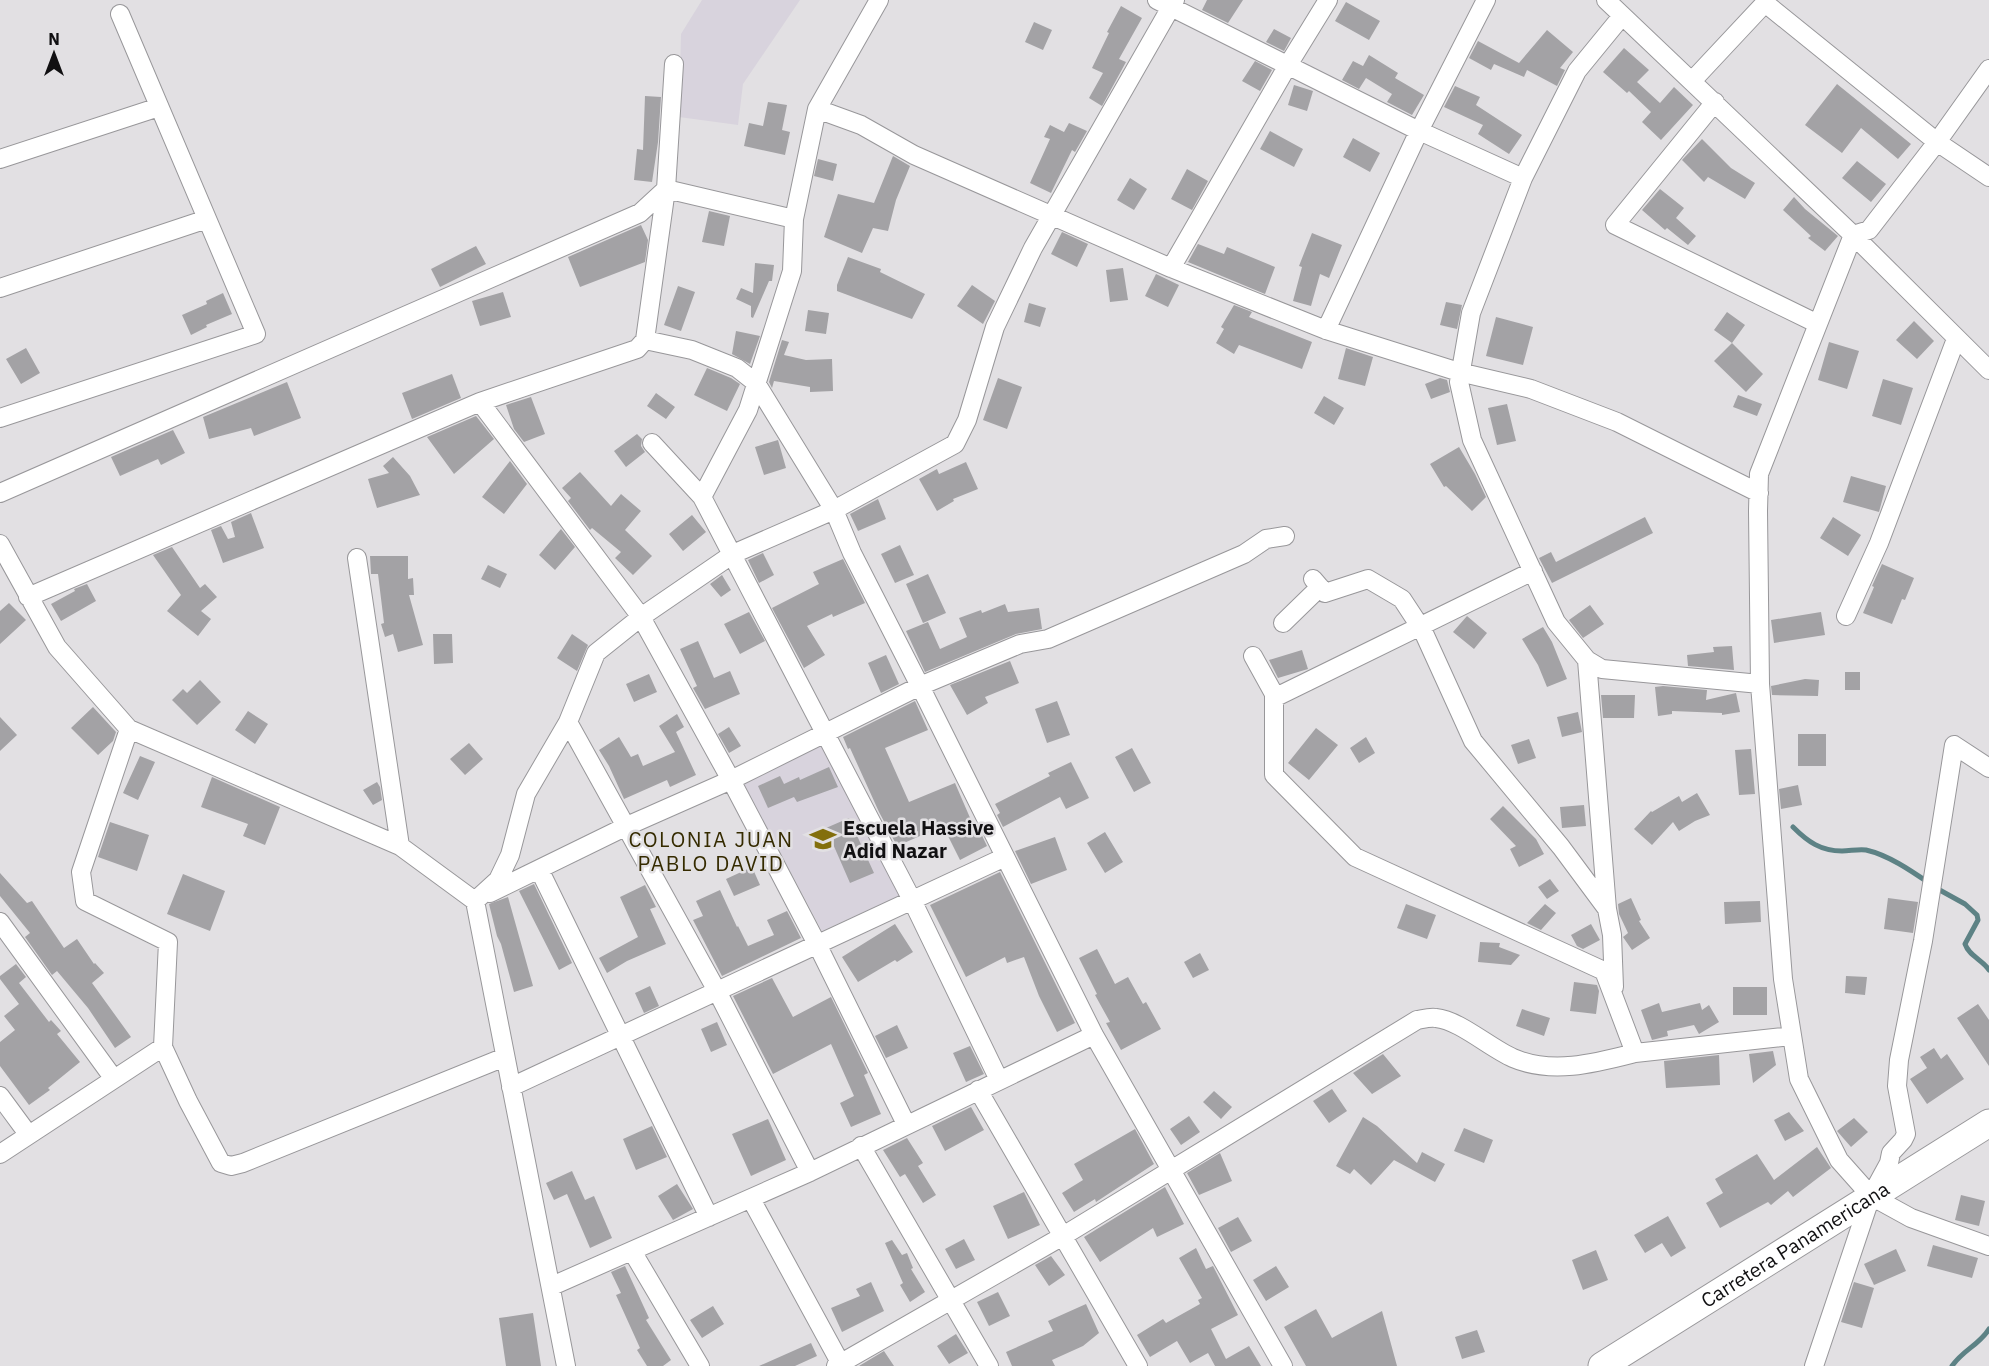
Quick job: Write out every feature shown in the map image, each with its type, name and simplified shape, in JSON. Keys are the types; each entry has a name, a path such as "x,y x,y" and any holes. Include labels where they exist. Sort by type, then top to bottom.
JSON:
{"highway":[{"name":"Carretera Panamericana","path":"1602,1366 1989,1123"}],"street":[{"path":"702,497 748,410 792,271 794,219 817,109 879,0"},
{"path":"1172,268 1288,65 1328,0"},
{"path":"1326,330 1419,131 1486,0"},
{"path":"1606,0 1853,235 1989,370"},
{"path":"1692,81 1764,1 1937,142 1989,177"},
{"path":"475,901 498,880 510,855 526,794 568,722 597,653 641,616 733,554 834,510 955,444 968,420 995,327 1033,248 1168,2 1419,131 1523,178"},
{"path":"0,418 256,334 120,14"},
{"path":"1622,16 1577,71 1523,178 1471,314 1459,382 1472,440 1556,622 1587,660 1602,669 1760,684"},
{"path":"28,597 480,402 637,349 645,340 666,189 674,64"},
{"path":"1853,235 1869,230 1937,142 1989,69"},
{"path":"1715,102 1616,225 1818,324"},
{"path":"0,159 159,107"},
{"path":"817,109 861,125 914,155 1172,268 1326,330 1460,372 1531,389 1617,422 1759,493"},
{"path":"666,189 794,219"},
{"path":"0,493 640,213 666,189"},
{"path":"0,288 207,219"},
{"path":"1853,235 1759,474 1760,684 1783,979 1799,1079 1839,1160 1870,1196 1911,1218 1989,1246"},
{"path":"1846,616 1879,543 1956,339"},
{"path":"645,340 692,350 737,368 756,383 834,510 852,553 1094,1035 1283,1366"},
{"path":"480,402 641,616 817,944 906,1124"},
{"path":"652,443 702,497 912,900 999,1080"},
{"path":"475,901 627,826 731,780 920,686 1020,644 1048,639 1244,554 1266,539 1285,536"},
{"path":"0,544 57,647 129,729 400,846 475,901 566,1366"},
{"path":"357,558 400,846"},
{"path":"1274,699 1533,571"},
{"path":"1283,623 1317,583 1325,593 1368,579 1402,599 1420,627 1473,741 1561,847 1607,909"},
{"path":"1253,656 1274,694 1274,775 1355,857 1604,971 1635,1053"},
{"path":"1587,660 1607,909 1612,935 1614,997"},
{"path":"568,722 717,991 810,1172"},
{"path":"129,729 81,872 85,901 168,942 163,1047 221,1163 231,1166 243,1163 505,1057"},
{"path":"1814,1366 1870,1196 1889,1163 1891,1153 1906,1134 1897,1086 1899,1060 1923,941 1954,745 1989,768"},
{"path":"511,1087 1005,857"},
{"path":"539,869 708,1217"},
{"path":"0,922 114,1079"},
{"path":"751,1199 840,1365 1063,1236 1418,1020 1434,1017 1448,1021 1514,1059 1550,1067 1598,1063 1635,1053 1792,1036"},
{"path":"552,1286 810,1172 1094,1035"},
{"path":"0,1154 163,1047"},
{"path":"978,1090 1137,1366"},
{"path":"0,1096 28,1134"},
{"path":"861,1146 989,1366"},
{"path":"632,1251 700,1366"}],"shaded area":[{"path":"702,0 800,0 743,84 738,125 679,117 681,34"},
{"name":"Escuela Hassive Adid Nazar","path":"823,744 901,895 822,931 743,783"}],"building":[{"path":"1207,0 1243,0 1228,23 1202,10"},
{"path":"1346,2 1380,21 1369,40 1335,21"},
{"path":"1121,6 1142,18 1119,59 1126,62 1102,106 1089,98 1103,73 1092,68"},
{"path":"1034,22 1052,30 1043,50 1025,42"},
{"path":"1274,29 1291,38 1284,51 1266,42"},
{"path":"1547,30 1573,52 1560,68 1565,70 1557,86 1527,70 1524,77 1494,64 1491,70 1469,58 1478,41 1519,63"},
{"path":"1624,48 1649,70 1637,82 1660,103 1674,87 1693,105 1661,140 1642,122 1651,112 1629,91 1627,93 1603,72"},
{"path":"1369,55 1398,73 1395,78 1424,95 1412,115 1387,102 1392,94 1366,78 1359,89 1342,80 1353,61 1363,66"},
{"path":"1255,61 1272,70 1260,91 1242,81"},
{"path":"1837,84 1911,144 1898,159 1861,128 1842,153 1805,125"},
{"path":"1294,85 1313,91 1307,111 1288,105"},
{"path":"1455,86 1480,97 1476,105 1522,135 1509,154 1478,134 1483,125 1444,107"},
{"path":"645,96 661,97 652,182 634,180 637,149 643,150"},
{"path":"768,102 787,105 782,130 790,132 785,155 744,146 749,123 763,126"},
{"path":"1069,123 1087,131 1075,152 1072,150 1051,193 1030,183 1050,139 1044,137 1050,125 1064,132"},
{"path":"1270,131 1303,149 1294,167 1260,149"},
{"path":"1353,138 1380,153 1370,172 1343,157"},
{"path":"1702,139 1731,168 1755,183 1745,199 1708,177 1704,182 1682,160"},
{"path":"893,156 910,166 896,200 888,231 873,228 862,253 824,237 838,194 874,203"},
{"path":"818,159 837,164 833,181 814,176"},
{"path":"1857,161 1886,184 1871,202 1842,178"},
{"path":"1187,169 1208,181 1192,210 1171,199"},
{"path":"1130,178 1147,189 1134,210 1117,200"},
{"path":"1660,189 1684,208 1676,218 1696,236 1688,245 1667,228 1665,230 1642,210"},
{"path":"1794,197 1838,236 1825,251 1808,238 1811,236 1783,210"},
{"path":"709,211 730,216 724,246 702,242"},
{"path":"641,225 648,240 645,262 580,287 568,257"},
{"path":"1062,232 1088,244 1077,267 1051,254"},
{"path":"1312,233 1342,245 1329,278 1320,274 1311,306 1293,301 1302,267 1299,266"},
{"path":"1198,244 1224,254 1227,247 1275,267 1265,294 1188,262"},
{"path":"476,246 486,264 440,287 431,269"},
{"path":"848,257 881,269 880,272 925,294 912,319 837,291 837,285"},
{"path":"755,263 774,265 772,281 769,281 753,318 751,317 751,306 736,299 741,288 753,293"},
{"path":"1123,268 1128,300 1110,302 1106,270"},
{"path":"1156,274 1179,285 1168,307 1145,296"},
{"path":"972,285 995,301 983,324 957,306"},
{"path":"678,286 695,292 681,331 664,325"},
{"path":"503,292 511,317 480,326 472,301"},
{"path":"223,293 232,314 206,325 207,327 191,335 182,315 207,304 206,301"},
{"path":"1446,302 1462,305 1457,329 1440,325"},
{"path":"1029,303 1046,308 1040,327 1024,322"},
{"path":"1234,305 1252,312 1249,317 1312,342 1302,369 1239,345 1234,354 1216,343 1224,329 1221,327"},
{"path":"808,310 829,313 826,334 805,331"},
{"path":"1727,312 1745,325 1732,343 1714,330"},
{"path":"1496,317 1533,327 1523,365 1486,356"},
{"path":"1914,321 1934,341 1917,359 1896,340"},
{"path":"736,331 760,336 750,364 732,354"},
{"path":"782,340 789,342 784,355 806,360 832,359 833,391 810,392 810,387 774,381 772,388 769,382"},
{"path":"1829,342 1859,351 1847,389 1818,380"},
{"path":"1732,343 1763,374 1746,392 1714,361"},
{"path":"26,348 40,373 21,384 6,359"},
{"path":"1346,348 1373,357 1365,386 1338,379"},
{"path":"707,368 740,384 727,411 694,395"},
{"path":"452,374 461,398 412,419 402,393"},
{"path":"998,378 1022,387 1007,429 983,420"},
{"path":"1440,378 1447,380 1450,392 1431,399 1425,384"},
{"path":"1883,379 1913,388 1901,425 1872,416"},
{"path":"287,382 301,418 254,436 251,428 209,439 203,417"},
{"path":"656,393 675,407 666,419 647,406"},
{"path":"1738,395 1762,404 1757,416 1733,407"},
{"path":"1324,396 1344,408 1334,425 1314,413"},
{"path":"531,397 545,434 524,442 514,429 506,405"},
{"path":"1507,404 1516,441 1497,445 1488,408"},
{"path":"476,416 494,439 454,474 427,437"},
{"path":"173,430 185,453 161,465 158,459 120,476 111,457"},
{"path":"637,434 642,439 641,446 645,452 626,467 614,451"},
{"path":"778,440 786,468 764,475 755,447"},
{"path":"1459,447 1486,497 1472,511 1446,486 1444,487 1430,464"},
{"path":"393,457 410,476 420,495 377,508 368,479 389,473 383,466"},
{"path":"510,461 527,484 504,514 482,497"},
{"path":"966,462 978,489 953,499 954,501 937,511 919,479 937,469 939,474"},
{"path":"580,472 611,506 621,494 641,511 625,530 652,556 633,575 615,558 621,552 592,528 590,530 568,501 571,498 562,488"},
{"path":"1851,476 1886,486 1879,512 1843,502"},
{"path":"878,499 886,519 858,531 850,514"},
{"path":"251,513 264,548 223,563 211,530 221,526 228,539 235,537 231,522"},
{"path":"692,515 706,532 683,551 669,534"},
{"path":"1645,517 1653,533 1552,583 1539,558 1551,552 1556,562"},
{"path":"1833,517 1861,535 1848,556 1820,538"},
{"path":"561,529 575,547 555,570 539,555"},
{"path":"900,545 914,575 895,583 881,554"},
{"path":"172,547 200,588 205,584 217,597 201,611 211,619 198,636 167,611 181,595 153,555"},
{"path":"763,553 774,575 759,583 748,560"},
{"path":"370,556 408,556 408,579 413,578 414,595 409,595 423,645 398,652 393,634 385,637 381,624 384,623 378,574 371,574"},
{"path":"843,559 865,603 833,617 832,614 807,626 825,655 804,668 772,608 819,584 813,572"},
{"path":"1882,564 1914,578 1892,624 1863,613"},
{"path":"488,565 507,574 500,588 481,579"},
{"path":"928,574 946,613 923,623 906,584"},
{"path":"722,575 731,590 721,597 710,584"},
{"path":"87,584 96,601 61,621 51,604 75,591 74,589"},
{"path":"9,603 26,620 0,644 0,611"},
{"path":"1005,604 1008,612 1039,608 1042,629 1016,634 925,672 906,631 928,622 940,649 967,637 959,618 981,610 982,613"},
{"path":"1590,605 1604,624 1583,638 1569,620"},
{"path":"749,612 765,641 740,654 724,624"},
{"path":"1821,612 1825,635 1774,643 1771,620"},
{"path":"1467,616 1487,633 1474,649 1453,632"},
{"path":"1543,627 1552,642 1567,679 1547,687 1538,665 1522,639"},
{"path":"433,634 452,634 453,663 434,664"},
{"path":"572,634 588,645 577,671 557,658"},
{"path":"698,641 714,678 730,671 740,694 705,709 693,688 697,686 680,649"},
{"path":"1732,646 1734,670 1688,666 1687,655 1714,652 1713,647"},
{"path":"1302,650 1308,669 1278,678 1269,660"},
{"path":"886,655 899,684 881,693 868,663"},
{"path":"1010,661 1019,683 985,697 988,703 967,715 950,685"},
{"path":"1845,672 1860,672 1860,690 1845,690"},
{"path":"649,674 657,692 634,702 626,684"},
{"path":"1805,679 1819,680 1818,696 1772,695 1771,686"},
{"path":"200,680 221,702 197,725 172,700 183,689 187,693"},
{"path":"1655,687 1707,690 1706,700 1736,693 1740,712 1722,715 1722,713 1672,711 1672,714 1658,716"},
{"path":"1601,695 1635,695 1634,718 1603,718"},
{"path":"915,701 928,730 885,748 909,802 955,783 974,827 977,825 987,846 960,860 943,826 897,846 843,737"},
{"path":"1057,701 1070,735 1047,743 1035,709"},
{"path":"93,707 116,732 113,741 98,755 71,728"},
{"path":"248,711 268,724 255,744 235,730"},
{"path":"1578,712 1582,732 1562,737 1557,717"},
{"path":"677,714 684,727 676,732 696,775 670,787 667,780 624,799 599,750 619,737 631,757 638,754 643,766 675,752 659,726"},
{"path":"0,717 17,735 0,751"},
{"path":"729,727 741,746 729,753 718,734"},
{"path":"1316,728 1338,745 1309,780 1288,763"},
{"path":"1798,734 1826,734 1826,766 1798,766"},
{"path":"1366,737 1375,753 1359,763 1350,748"},
{"path":"1529,739 1536,758 1518,764 1511,745"},
{"path":"469,743 483,759 465,775 450,759"},
{"path":"1132,748 1151,783 1134,792 1115,757"},
{"path":"1751,749 1755,794 1739,795 1735,750"},
{"path":"140,756 155,762 138,800 123,793"},
{"path":"1071,762 1089,798 1066,809 1060,797 1003,827 995,804 1050,776 1048,773"},
{"path":"829,767 838,787 797,802 794,797 768,808 758,786 780,776 784,784 799,777 800,780"},
{"path":"212,777 280,807 265,845 243,836 248,824 201,807"},
{"path":"377,782 382,800 373,805 363,790"},
{"path":"1798,785 1802,805 1781,809 1779,789"},
{"path":"1697,793 1710,815 1679,831 1673,822 1652,845 1634,829 1651,811 1679,796 1682,802"},
{"path":"1584,805 1586,826 1562,828 1560,807"},
{"path":"1503,806 1536,839 1544,854 1519,867 1510,849 1516,846 1490,819"},
{"path":"849,818 874,873 850,883 826,828"},
{"path":"110,822 149,835 137,871 98,857"},
{"path":"1105,832 1123,862 1105,873 1087,843"},
{"path":"1055,837 1067,870 1031,884 1015,851"},
{"path":"752,867 760,885 734,896 726,879"},
{"path":"1000,872 1075,1023 1057,1032 1039,996 1024,957 1007,963 1005,957 966,977 930,905"},
{"path":"0,873 27,903 32,901 64,948 77,939 94,964 104,973 92,983 131,1037 115,1048 88,1008 57,971 52,975 25,937 30,933 0,896"},
{"path":"183,874 225,891 210,931 167,914"},
{"path":"1550,879 1559,891 1547,899 1538,887"},
{"path":"534,884 572,963 559,970 519,891"},
{"path":"645,885 656,907 650,909 666,944 627,961 607,973 599,958 638,937 620,897"},
{"path":"720,890 748,946 774,935 767,920 787,911 801,938 722,976 693,920 703,916 696,901"},
{"path":"508,897 533,986 514,992 489,904"},
{"path":"1631,898 1641,920 1639,921 1650,938 1632,950 1623,937 1628,933 1619,914 1618,904"},
{"path":"1888,898 1918,902 1913,933 1884,929"},
{"path":"1760,901 1761,922 1725,924 1724,902"},
{"path":"1406,904 1436,915 1427,939 1397,928"},
{"path":"1545,904 1556,913 1541,930 1527,923"},
{"path":"895,924 913,952 858,982 842,957"},
{"path":"1591,924 1600,940 1583,949 1577,946 1571,935"},
{"path":"1480,942 1500,943 1499,947 1520,955 1511,965 1478,962"},
{"path":"1097,949 1115,984 1128,977 1143,1004 1146,1002 1161,1029 1121,1050 1106,1023 1110,1022 1079,958"},
{"path":"1200,953 1209,970 1193,978 1184,962"},
{"path":"16,964 26,977 19,983 49,1022 51,1020 61,1031 57,1034 80,1062 48,1088 50,1090 29,1105 0,1066 0,1042 15,1030 4,1016 19,1004 0,976"},
{"path":"1846,976 1867,977 1865,995 1845,993"},
{"path":"772,978 793,1017 831,997 868,1073 864,1075 881,1114 851,1127 840,1103 854,1096 831,1044 773,1074 733,996"},
{"path":"1574,982 1597,985 1599,991 1596,1014 1570,1011"},
{"path":"650,986 659,1006 644,1013 635,993"},
{"path":"1733,987 1767,987 1767,1015 1733,1015"},
{"path":"1659,1003 1662,1012 1700,1003 1702,1010 1709,1005 1719,1022 1699,1034 1694,1025 1667,1031 1668,1036 1652,1040 1641,1010"},
{"path":"1978,1004 1989,1020 1989,1066 1957,1018"},
{"path":"1522,1009 1550,1018 1544,1036 1516,1026"},
{"path":"717,1022 727,1045 711,1052 701,1029"},
{"path":"897,1025 908,1048 886,1058 875,1036"},
{"path":"970,1046 984,1074 966,1082 953,1053"},
{"path":"1934,1048 1941,1059 1947,1054 1964,1079 1927,1104 1910,1079 1927,1068 1920,1057"},
{"path":"1773,1051 1776,1065 1753,1083 1749,1054"},
{"path":"1383,1054 1401,1076 1372,1094 1353,1073"},
{"path":"1719,1055 1720,1085 1666,1088 1664,1061"},
{"path":"1332,1089 1347,1111 1329,1123 1313,1101"},
{"path":"1214,1091 1232,1107 1221,1119 1203,1102"},
{"path":"971,1107 984,1130 945,1151 932,1126"},
{"path":"1789,1112 1804,1131 1785,1141 1774,1120"},
{"path":"1189,1116 1200,1132 1181,1145 1170,1129"},
{"path":"1363,1117 1377,1126 1417,1163 1422,1152 1445,1164 1435,1182 1394,1160 1371,1185 1354,1169 1350,1174 1336,1166"},
{"path":"1854,1118 1868,1132 1851,1147 1837,1131"},
{"path":"768,1119 786,1160 751,1176 732,1134"},
{"path":"652,1126 667,1157 636,1170 623,1139"},
{"path":"1464,1128 1493,1140 1484,1163 1454,1151"},
{"path":"1135,1129 1154,1164 1096,1202 1095,1199 1074,1212 1062,1193 1083,1180 1074,1164"},
{"path":"907,1138 923,1163 918,1166 936,1195 923,1203 905,1174 900,1177 883,1150"},
{"path":"1817,1147 1831,1168 1793,1197 1788,1191 1771,1205 1768,1202 1720,1228 1706,1203 1723,1193 1715,1179 1757,1154 1774,1180"},
{"path":"1220,1153 1232,1181 1199,1195 1187,1173"},
{"path":"572,1171 585,1200 594,1196 612,1238 590,1248 567,1194 554,1200 546,1183"},
{"path":"677,1184 693,1209 673,1220 658,1196"},
{"path":"1165,1187 1184,1224 1157,1237 1153,1228 1100,1262 1084,1237"},
{"path":"1024,1192 1040,1225 1008,1239 993,1206"},
{"path":"1961,1195 1985,1201 1979,1226 1955,1220"},
{"path":"1668,1216 1686,1248 1671,1257 1662,1243 1645,1253 1634,1235"},
{"path":"1238,1217 1252,1241 1231,1252 1218,1228"},
{"path":"964,1239 975,1260 956,1269 945,1249"},
{"path":"892,1240 902,1255 907,1253 913,1268 911,1269 925,1292 910,1302 900,1285 903,1283 885,1243"},
{"path":"1933,1245 1978,1258 1972,1278 1927,1266"},
{"path":"1196,1248 1206,1269 1213,1266 1238,1315 1211,1329 1226,1359 1249,1346 1261,1366 1215,1366 1208,1353 1190,1363 1177,1341 1150,1357 1137,1335 1163,1319 1166,1323 1200,1304 1198,1300 1202,1298 1179,1258"},
{"path":"1896,1249 1906,1271 1874,1285 1864,1264"},
{"path":"1596,1250 1608,1280 1583,1290 1572,1260"},
{"path":"1051,1256 1065,1275 1049,1286 1035,1265"},
{"path":"625,1266 649,1318 646,1320 671,1360 663,1366 647,1366 637,1350 640,1348 616,1295 621,1293 611,1272"},
{"path":"1276,1266 1289,1287 1266,1301 1253,1280"},
{"path":"871,1282 884,1311 842,1332 831,1308 860,1296 856,1289"},
{"path":"1854,1282 1874,1288 1862,1328 1841,1322"},
{"path":"998,1292 1010,1316 989,1326 977,1302"},
{"path":"1086,1304 1099,1333 1083,1346 1052,1360 1055,1366 1012,1366 1006,1352 1053,1331 1048,1321"},
{"path":"713,1306 724,1324 702,1338 690,1320"},
{"path":"1316,1309 1332,1338 1382,1311 1397,1366 1306,1366 1284,1327"},
{"path":"533,1313 541,1366 506,1366 499,1318"},
{"path":"1477,1330 1485,1352 1462,1359 1455,1337"},
{"path":"956,1334 968,1353 949,1364 937,1346"},
{"path":"811,1343 817,1356 795,1366 759,1366"},
{"path":"884,1351 894,1366 859,1366"}],"waterway":[{"path":"1793,827 1821,847 1834,851 1863,850 1882,855 1929,883"},
{"path":"1936,888 1965,904 1977,915 1978,920 1965,944 1989,970"},
{"path":"1952,1366 1989,1329"}],"place":[{"name":"Escuela Hassive Adid Nazar","path":"823,839"}],"district":[{"name":"COLONIA JUAN PABLO DAVID","path":"711,852"}]}
